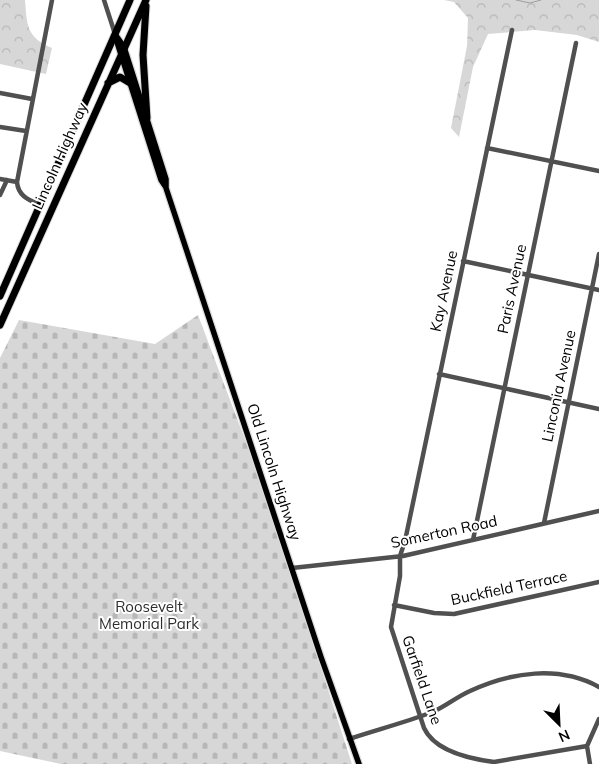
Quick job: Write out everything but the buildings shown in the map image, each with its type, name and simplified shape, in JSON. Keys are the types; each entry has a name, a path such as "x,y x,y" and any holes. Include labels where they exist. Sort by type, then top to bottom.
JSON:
{"highway":[{"name":"Lincoln Highway","path":"0,296 130,0"},
{"name":"Lincoln Highway","path":"0,325 124,47 147,0"},
{"path":"147,0 143,41 147,118"},
{"path":"108,83 120,77 130,83"}],"main road":[{"name":"Old Lincoln Highway","path":"115,34 124,47 166,179 166,188"},
{"name":"Old Lincoln Highway","path":"115,34 161,180 166,188 349,740 359,764"}],"street":[{"path":"40,206 23,197 18,189 17,182 52,0"},
{"name":"Old Lincoln Highway","path":"104,0 115,34"},
{"name":"Kay Avenue","path":"400,556 405,541 512,30"},
{"name":"Paris Avenue","path":"473,540 576,43"},
{"path":"0,93 32,99"},
{"path":"0,127 26,131"},
{"path":"487,148 599,171"},
{"path":"0,179 17,182"},
{"path":"0,195 7,180"},
{"name":"Linconia Avenue","path":"544,523 599,254"},
{"path":"463,261 599,290"},
{"path":"439,374 599,409"},
{"name":"Somerton Road","path":"292,568 400,556 599,511"},
{"name":"Garfield Lane","path":"400,556 400,576 391,627 426,733 435,743 455,752 487,761 525,758 587,746"},
{"name":"Buckfield Terrace","path":"394,605 434,613 454,614 599,582"},
{"path":"349,740 437,710 482,686 534,674 564,674 581,678 599,687"},
{"path":"590,764 587,746 599,720"}],"green space":[{"path":"0,0 25,0 26,16 33,35 43,44 52,48 46,74 0,64"},
{"path":"444,0 599,0 599,42 577,35 535,30 488,34 473,67 459,137 451,128 467,46 468,18 454,2"},
{"name":"Roosevelt Memorial Park","path":"198,315 261,482 352,764 61,764 0,751 0,358 19,320 155,344"}],"waterway":[{"path":"516,0 530,3 541,0"}]}
